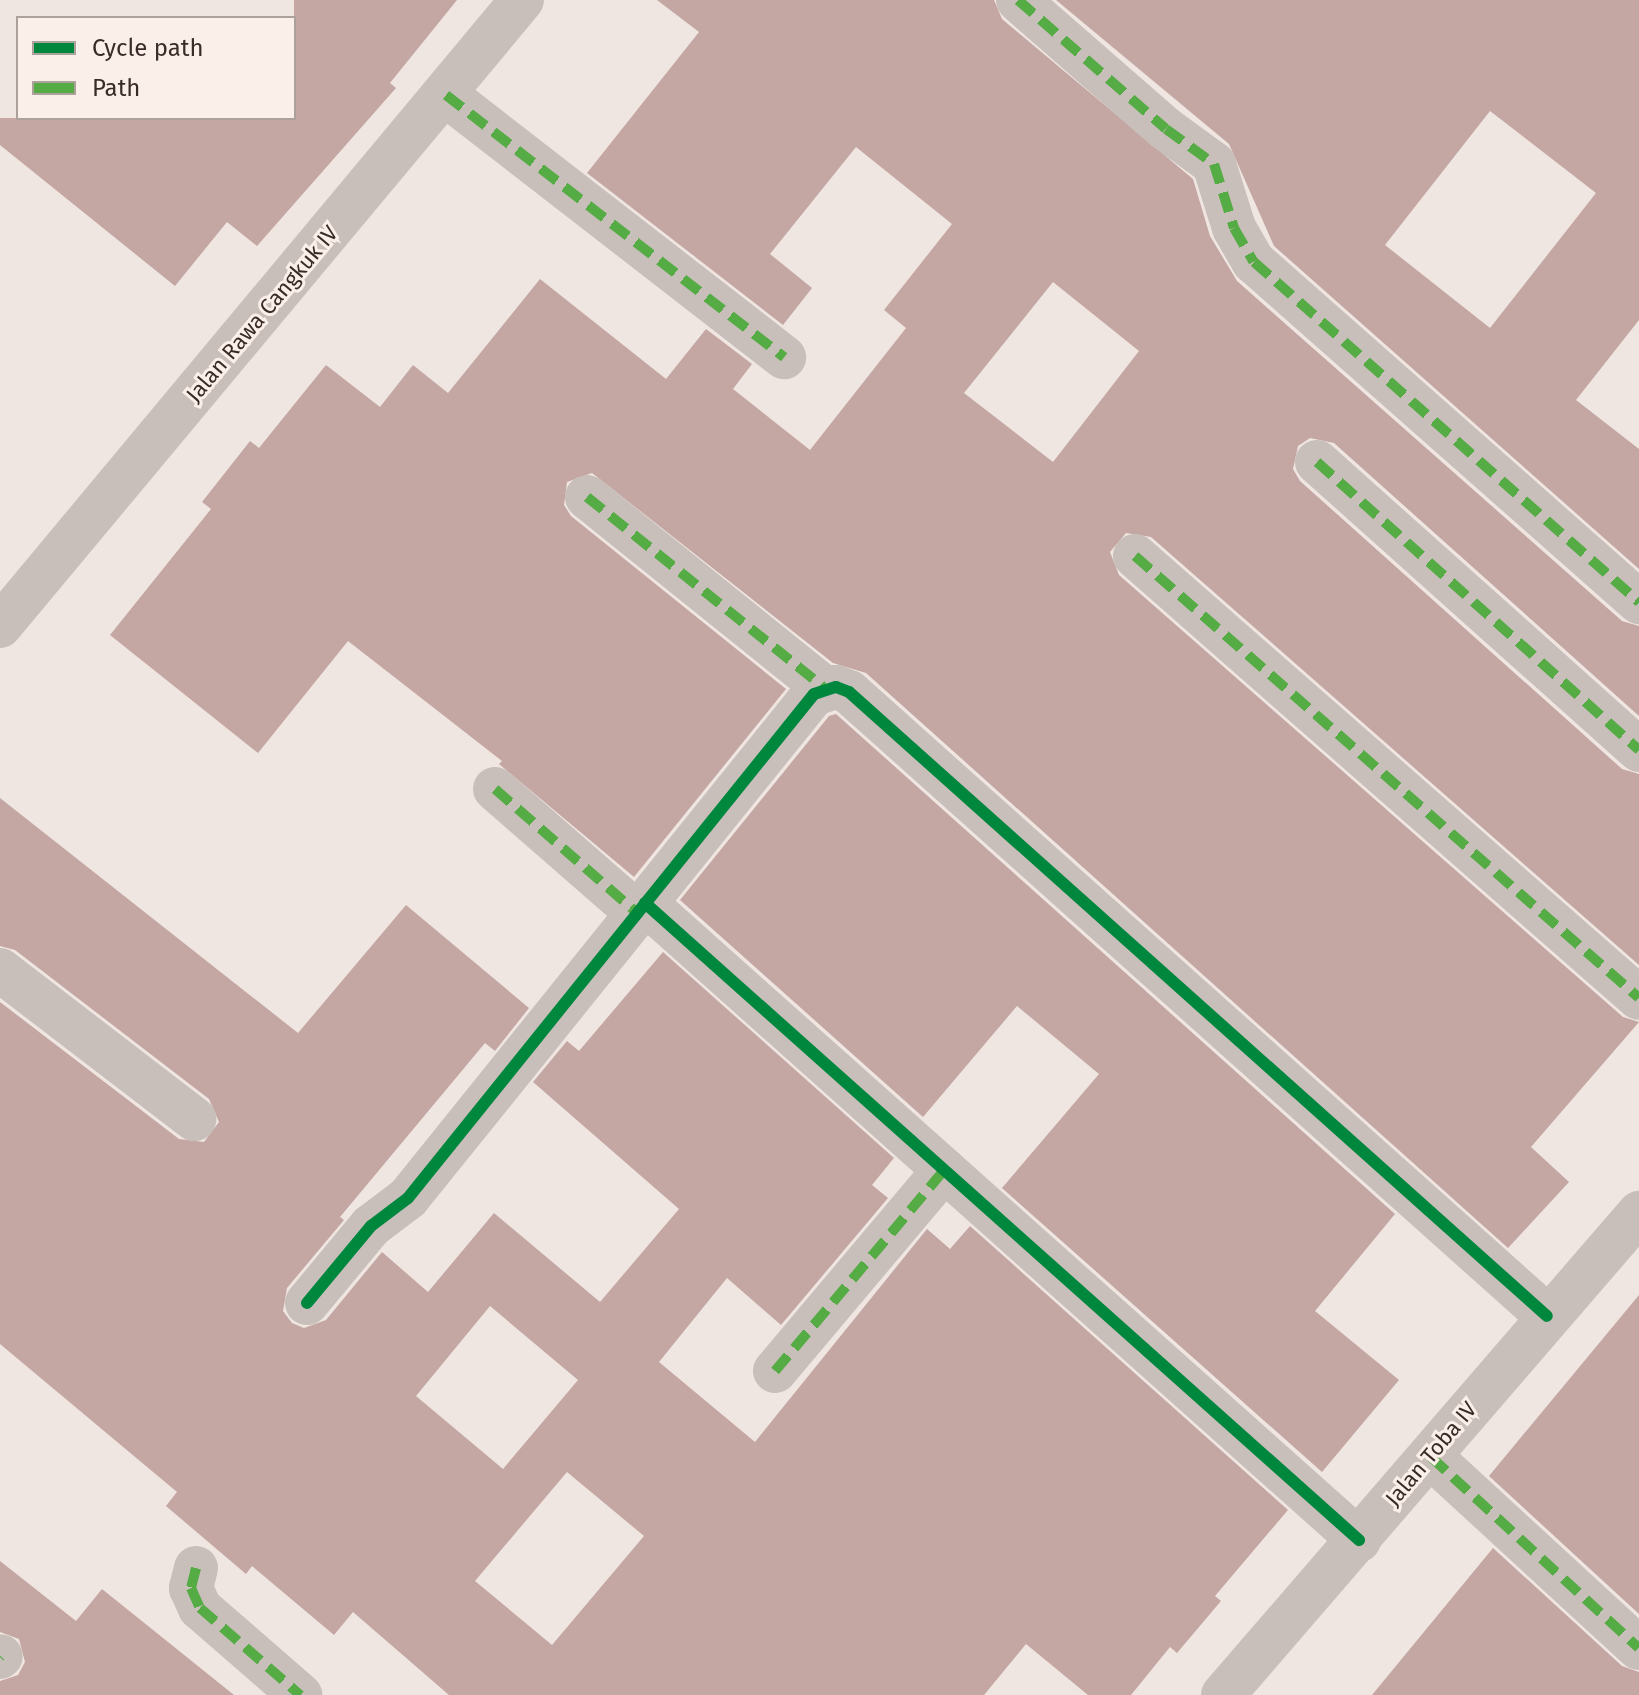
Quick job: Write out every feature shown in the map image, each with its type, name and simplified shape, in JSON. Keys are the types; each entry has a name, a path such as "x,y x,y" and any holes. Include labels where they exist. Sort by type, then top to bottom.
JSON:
{"street":[{"name":"Jalan Rawa Cangkuk IV","path":"0,626 446,95 522,0"},
{"path":"1018,0 1166,129 1214,164 1234,228 1254,262 1639,602"},
{"path":"446,95 784,357"},
{"path":"1317,462 1639,750"},
{"path":"587,497 823,687 849,692 1547,1316"},
{"path":"1135,556 1639,998"},
{"path":"307,1303 371,1226 408,1198 823,687"},
{"path":"495,789 641,908 944,1170 1359,1540"},
{"path":"0,970 194,1119"},
{"path":"775,1371 944,1170"},
{"name":"Jalan Toba IV","path":"1223,1695 1639,1213"},
{"path":"1431,1457 1639,1648"},
{"path":"196,1568 191,1588 200,1608 300,1695"}],"building":[{"path":"294,0 457,0 390,83 396,88 257,246 227,222 175,286 0,145 0,118 296,120"},
{"path":"657,0 994,0 1002,19 1193,179 1210,236 1237,281 1622,621 1639,626 1639,716 1334,443 1310,438 1298,446 1293,469 1300,481 1622,769 1639,774 1639,965 1151,537 1126,533 1110,552 1119,575 1623,1017 1639,1022 1531,1147 1569,1182 1508,1248 866,673 833,663 592,473 567,482 564,505 571,516 786,689 634,877 499,764 502,761 348,641 258,753 110,635 211,509 202,502 250,441 259,448 326,365 380,407 413,365 448,393 540,279 666,379 706,329 752,364 733,389 810,450 906,328 884,310 952,224 856,147 770,254 812,288 783,325 587,173 699,32","holes":["1053,282 1139,351 1053,462 964,393"]},
{"path":"1056,0 1639,0 1639,320 1576,400 1639,449 1639,569 1274,246 1229,144","holes":["1490,111 1596,193 1490,328 1385,245"]},
{"path":"836,714 1395,1214 1315,1311 1399,1380 1322,1472 1002,1188 1099,1074 1017,1006 923,1117 680,900 829,716"},
{"path":"0,798 298,1033 406,905 529,1008 495,1051 485,1043 340,1217 344,1220 287,1288 283,1311 292,1323 304,1328 326,1320 382,1252 428,1292 494,1213 600,1302 679,1209 533,1082 567,1041 579,1051 663,952 894,1158 872,1185 888,1198 781,1325 727,1278 659,1362 755,1442 927,1229 950,1249 970,1226 1288,1510 1215,1596 1221,1601 1177,1653 1170,1647 1131,1695 1088,1695 1026,1644 984,1695 449,1695 353,1612 334,1635 252,1566 246,1574 166,1506 177,1492 0,1344 0,1002 179,1139 204,1142 219,1122 209,1099 15,950 0,946","holes":["490,1306 578,1380 503,1469 416,1396","567,1472 644,1536 552,1645 475,1581"]},
{"path":"1639,1295 1639,1614 1489,1476"},
{"path":"1493,1548 1622,1666 1639,1672 1639,1695 1372,1695"},
{"path":"0,1561 76,1621 102,1589 234,1695 0,1695 0,1681 18,1675 25,1662 19,1639 0,1632"}],"marked path":[{"path":"1018,0 1166,129 1214,164 1234,228 1254,262 1639,602"},
{"path":"446,95 784,357"},
{"path":"1317,462 1639,750"},
{"path":"587,497 823,687"},
{"path":"1135,556 1639,998"},
{"path":"495,789 637,913"},
{"path":"775,1371 944,1170"},
{"path":"1431,1457 1639,1648"},
{"path":"196,1568 191,1588 200,1608 300,1695"}],"cycle path":[{"path":"307,1303 371,1226 408,1198 814,694 836,687 849,692 1547,1316"},
{"path":"645,903 1359,1540"}]}
